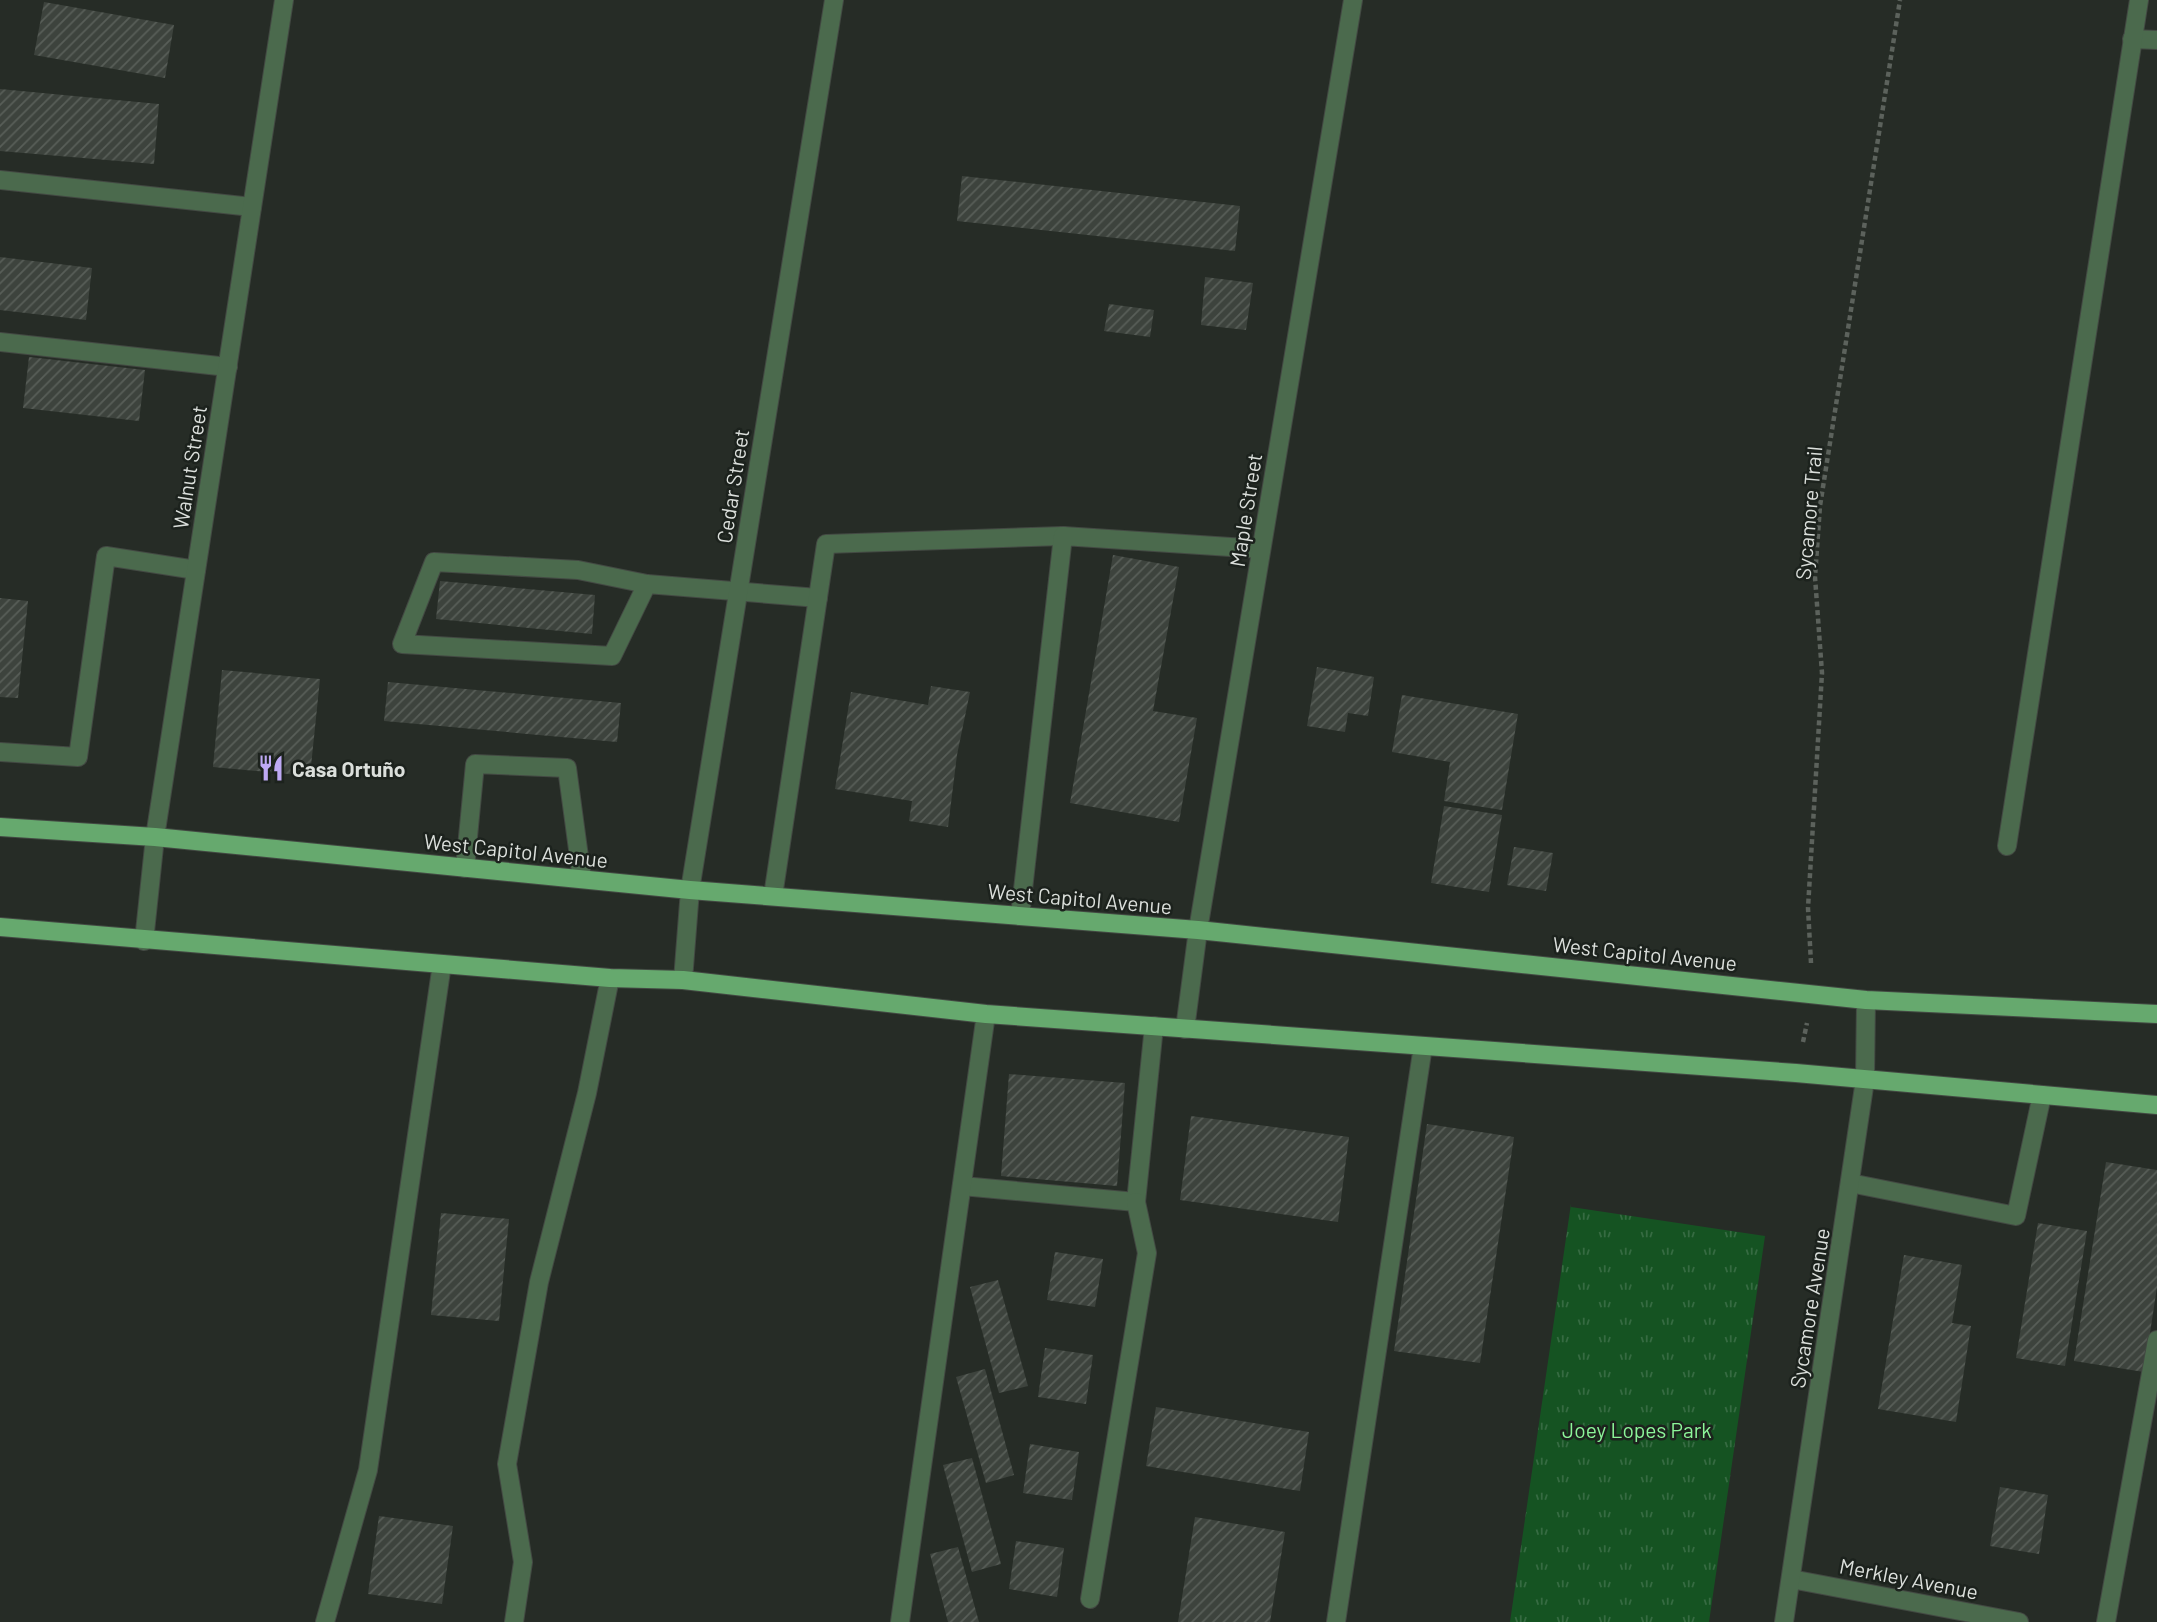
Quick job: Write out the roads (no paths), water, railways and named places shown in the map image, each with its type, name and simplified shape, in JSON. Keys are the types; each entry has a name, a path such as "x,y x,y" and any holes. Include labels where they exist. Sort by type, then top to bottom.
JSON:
{"main road":[{"name":"West Capitol Avenue","path":"0,827 155,837 690,890 1198,930 1866,1000 2157,1014"},
{"path":"0,927 610,978 682,980 986,1014 1796,1073 2157,1105"}],"street":[{"name":"Walnut Street","path":"144,941 155,837 284,0"},
{"name":"Cedar Street","path":"682,980 690,890 834,0"},
{"name":"Maple Street","path":"1185,1028 1198,930 1353,0"},
{"path":"2007,846 2139,0"},
{"path":"2132,39 2157,40"},
{"path":"0,180 252,207"},
{"path":"0,342 228,367"},
{"path":"1020,916 1063,536"},
{"path":"773,896 826,544 1063,536 1261,549"},
{"path":"0,752 78,757 106,556 196,570"},
{"path":"647,584 612,656 402,644 434,562 578,570 647,584 818,598"},
{"path":"465,868 475,764 567,768 582,879"},
{"path":"325,1622 368,1471 442,964"},
{"path":"514,1622 523,1562 507,1464 539,1282 587,1093 610,978"},
{"name":"Sycamore Avenue","path":"1784,1622 1864,1080 1866,1000"},
{"path":"900,1622 986,1014"},
{"path":"1090,1599 1147,1254 1136,1202 1154,1026"},
{"path":"1336,1622 1423,1046"},
{"path":"1850,1183 2016,1216 2042,1095"},
{"path":"962,1186 1136,1202"},
{"path":"2106,1622 2157,1340"},
{"name":"Merkley Avenue","path":"1791,1578 2019,1622"}],"place":[{"name":"Casa Ortuño","path":"271,768"}],"park label":[{"name":"Joey Lopes Park","path":"1637,1429"}]}
